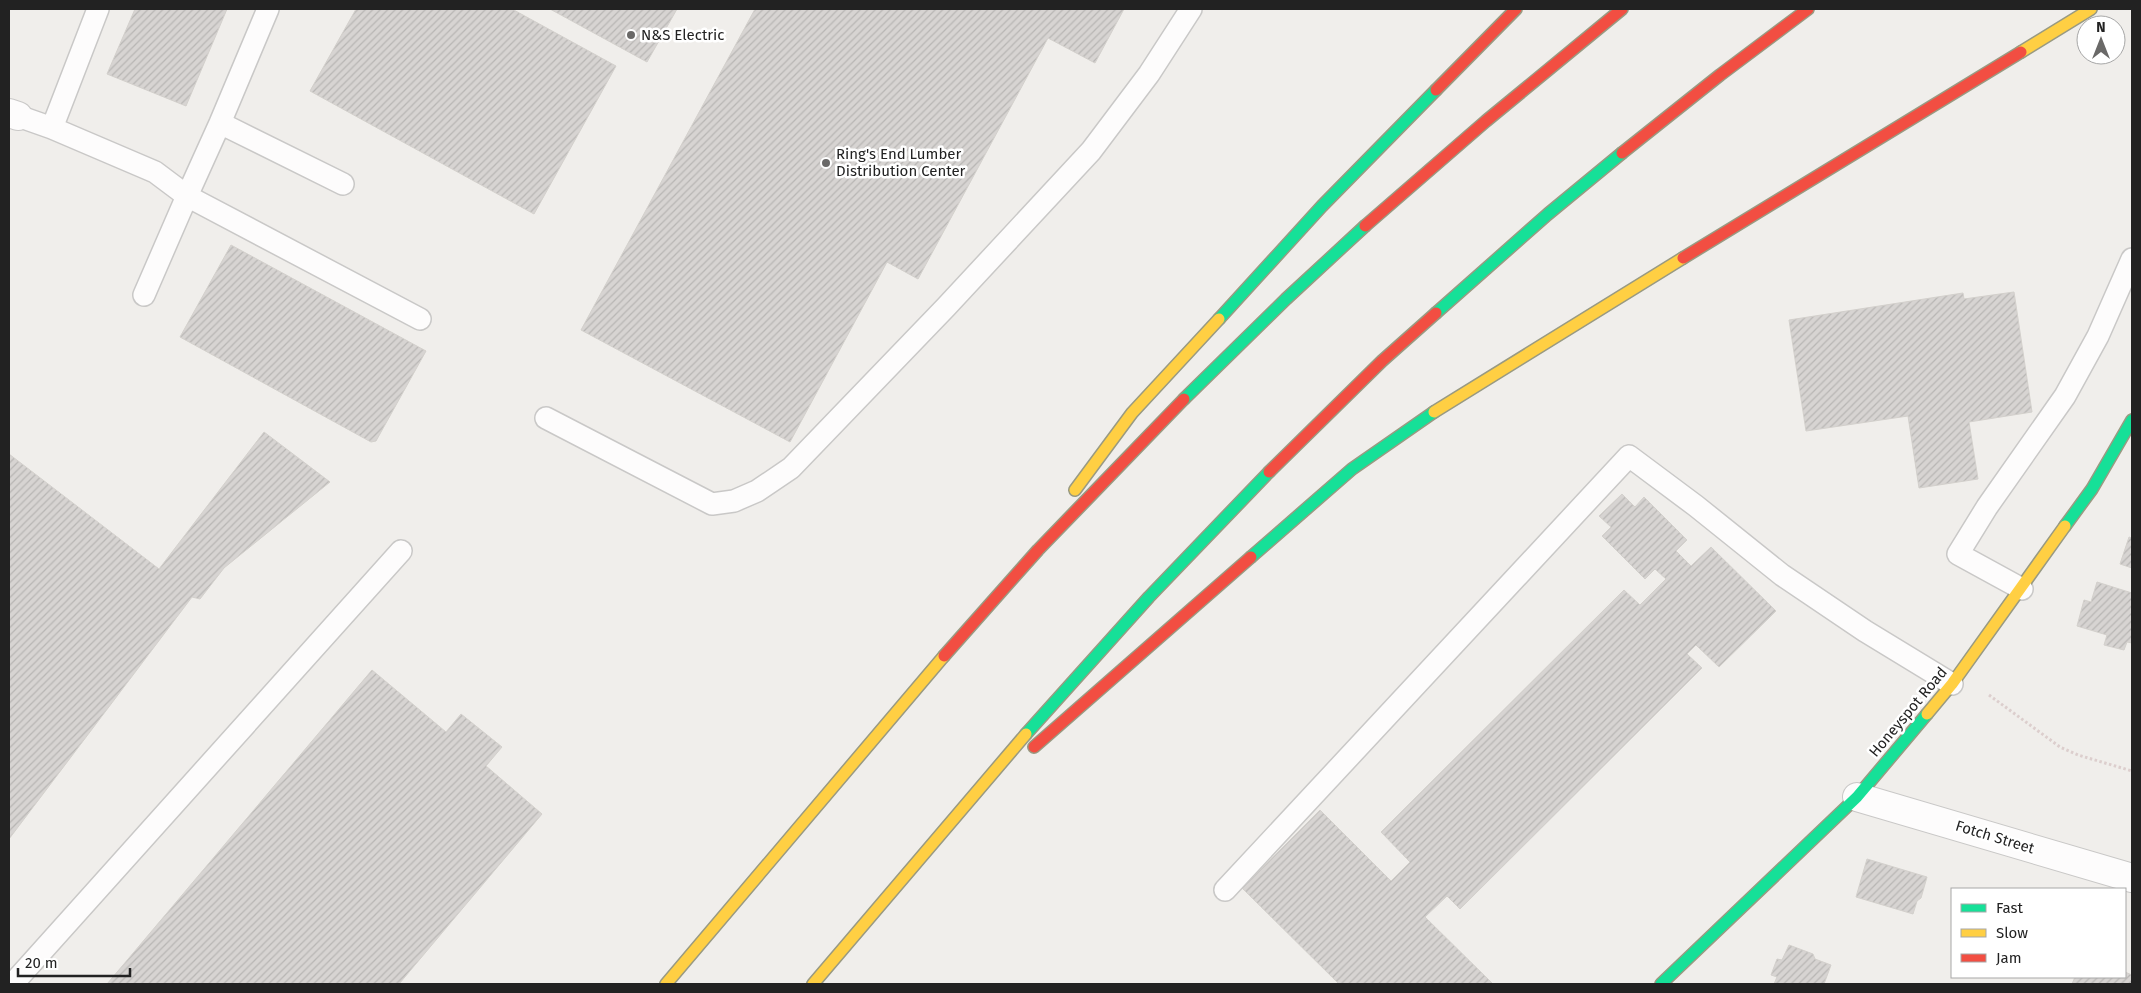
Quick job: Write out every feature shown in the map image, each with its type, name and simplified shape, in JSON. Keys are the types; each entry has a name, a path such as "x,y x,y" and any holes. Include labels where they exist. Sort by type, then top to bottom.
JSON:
{"main road":[{"path":"997,597 1138,406 1322,206 1516,9"},
{"path":"666,984 902,705 1094,491 1298,287 1421,176 1517,94 1622,9"},
{"path":"813,984 957,814 1151,595 1249,493 1351,392 1566,199 1677,109 1808,9"},
{"path":"957,814 1352,469 1453,399 2091,9"},
{"name":"Honeyspot Road","path":"1661,984 1857,797 1952,684 2022,589 2130,431"}],"street":[{"name":"Fotch Street","path":"1857,797 2132,878"}],"lane":[{"path":"52,128 98,9"},
{"path":"144,295 268,9"},
{"path":"546,418 712,504 734,500 756,491 792,468 946,307 1091,151 1149,74 1192,9"},
{"path":"14,114 52,128 155,172 187,196 420,319"},
{"path":"220,123 343,184"},
{"path":"2022,589 1958,554 1987,507 2065,396 2098,336 2132,259"},
{"path":"1225,890 1629,456 1696,506 1782,575 1866,631 1952,684"},
{"path":"15,984 25,970 401,550"}],"path":[{"path":"1989,695 2060,747 2078,756 2132,771"}],"building":[{"path":"135,9 227,9 186,106 107,74"},
{"path":"356,9 512,9 616,66 534,214 310,91"},
{"name":"N&S Electric","path":"550,9 677,9 647,62"},
{"name":"Ring's End Lumber Distribution Center","path":"755,9 1124,9 1095,63 1048,38 918,279 887,262 790,442 581,330"},
{"path":"231,245 426,351 376,441 371,442 180,337"},
{"path":"2014,292 2032,412 1969,422 1978,479 1919,488 1908,416 1806,431 1789,320 1963,293 1964,299"},
{"path":"264,432 330,482 224,568 200,599 192,597 9,839 9,454 159,569"},
{"path":"1622,494 1635,507 1644,497 1687,540 1676,551 1691,566 1711,547 1776,611 1719,667 1696,645 1687,654 1702,668 1460,909 1447,896 1425,917 1493,984 1339,984 1242,888 1320,810 1391,881 1410,862 1381,832 1624,590 1640,605 1666,579 1655,569 1645,579 1602,536 1611,527 1599,516"},
{"path":"2129,537 2132,538 2132,568 2120,564"},
{"path":"2097,582 2132,593 2132,643 2127,642 2124,650 2104,645 2107,635 2077,626 2084,600 2091,602"},
{"path":"372,670 446,732 461,714 502,747 486,766 542,814 399,984 107,984"},
{"path":"1867,859 1927,877 1921,898 1917,901 1913,914 1856,897"},
{"path":"1789,945 1813,954 1815,959 1831,965 1824,984 1774,984 1777,977 1771,975 1777,959 1782,960"},
{"path":"2126,972 2132,975 2132,984 2072,984 2075,978 2126,978"}],"traffic: fast":[{"path":"1219,319 1322,206 1436,90"},
{"path":"1436,313 1548,214 1622,153"},
{"path":"1184,399 1286,299 1365,226"},
{"path":"1251,557 1352,469 1434,412"},
{"path":"2065,526 2092,489 2132,420"},
{"path":"1026,734 1149,597 1269,472"},
{"path":"1661,984 1857,797 1927,714"}],"traffic: slow":[{"path":"2021,52 2091,9"},
{"path":"1434,412 1683,258"},
{"path":"1075,490 1132,413 1219,319"},
{"path":"1927,714 1952,684 2065,526"},
{"path":"666,984 944,656"},
{"path":"813,984 1026,734"}],"traffic: jam":[{"path":"1436,90 1516,9"},
{"path":"1365,226 1486,121 1622,9"},
{"path":"1622,153 1720,75 1808,9"},
{"path":"1683,258 2021,52"},
{"path":"1269,472 1382,361 1436,313"},
{"path":"944,656 1038,550 1184,399"},
{"path":"1034,747 1251,557"}],"place":[{"name":"N&S Electric","path":"631,35"},
{"name":"Ring's End Lumber Distribution Center","path":"826,163"}]}
